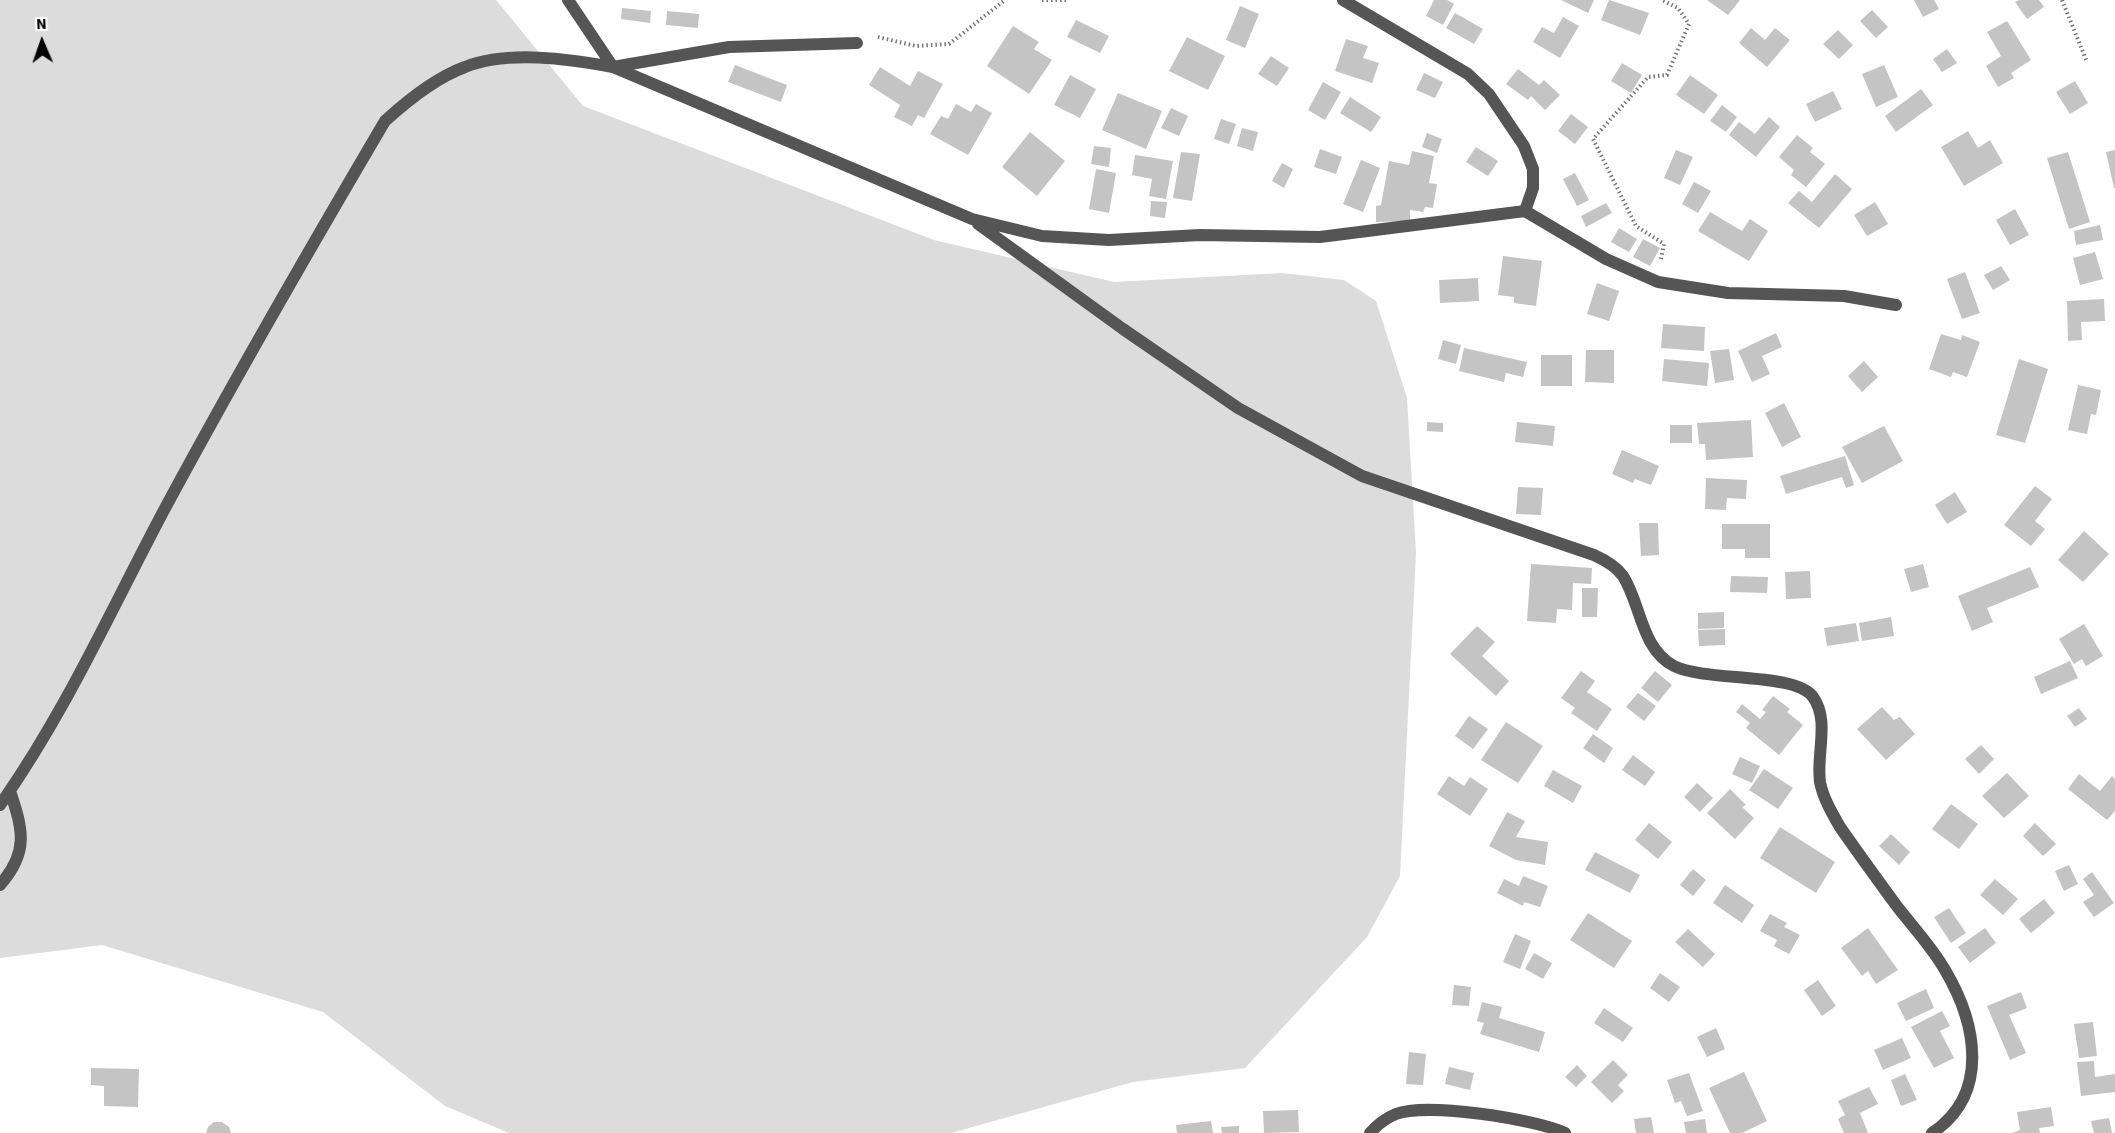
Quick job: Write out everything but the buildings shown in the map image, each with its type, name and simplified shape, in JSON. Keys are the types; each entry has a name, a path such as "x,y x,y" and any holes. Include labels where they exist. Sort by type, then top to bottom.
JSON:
{"street":[{"path":"568,0 613,67"},
{"path":"1342,0 1468,75 1489,94 1524,146 1533,169 1533,188 1525,211"},
{"path":"613,67 729,47 857,43"},
{"path":"0,805 50,728 90,657 163,513 385,121 410,98 466,66 506,59 566,58 613,67 972,219 1069,240 1200,234 1320,237 1525,211 1606,259 1658,282 1728,293 1844,296 1896,305"},
{"path":"972,219 1123,329 1238,408 1362,476 1594,555 1610,563 1623,576 1646,632 1659,655 1671,664 1691,673 1786,682 1805,689 1813,696 1821,713 1820,783 1826,802 1840,827 1945,969 1959,997 1966,1020 1972,1047 1970,1085 1956,1113 1932,1133"},
{"path":"0,885 9,875 22,847 21,823 10,791"},
{"path":"1370,1133 1377,1124 1396,1114 1410,1111 1466,1112 1531,1122 1565,1133"}],"path":[{"path":"857,43 883,36 916,46 949,44 1005,0"},
{"path":"1042,0 1068,0"},
{"path":"1658,282 1664,244 1636,226 1593,140 1648,77 1667,75 1689,24 1678,8 1662,0"},
{"path":"2062,0 2087,62"}],"shaded area":[{"path":"0,0 496,0 583,106 934,240 1114,282 1282,273 1344,280 1376,301 1407,398 1416,553 1400,876 1367,937 1245,1068 1133,1082 951,1133 509,1133 445,1106 323,1012 102,945 0,958"}]}
